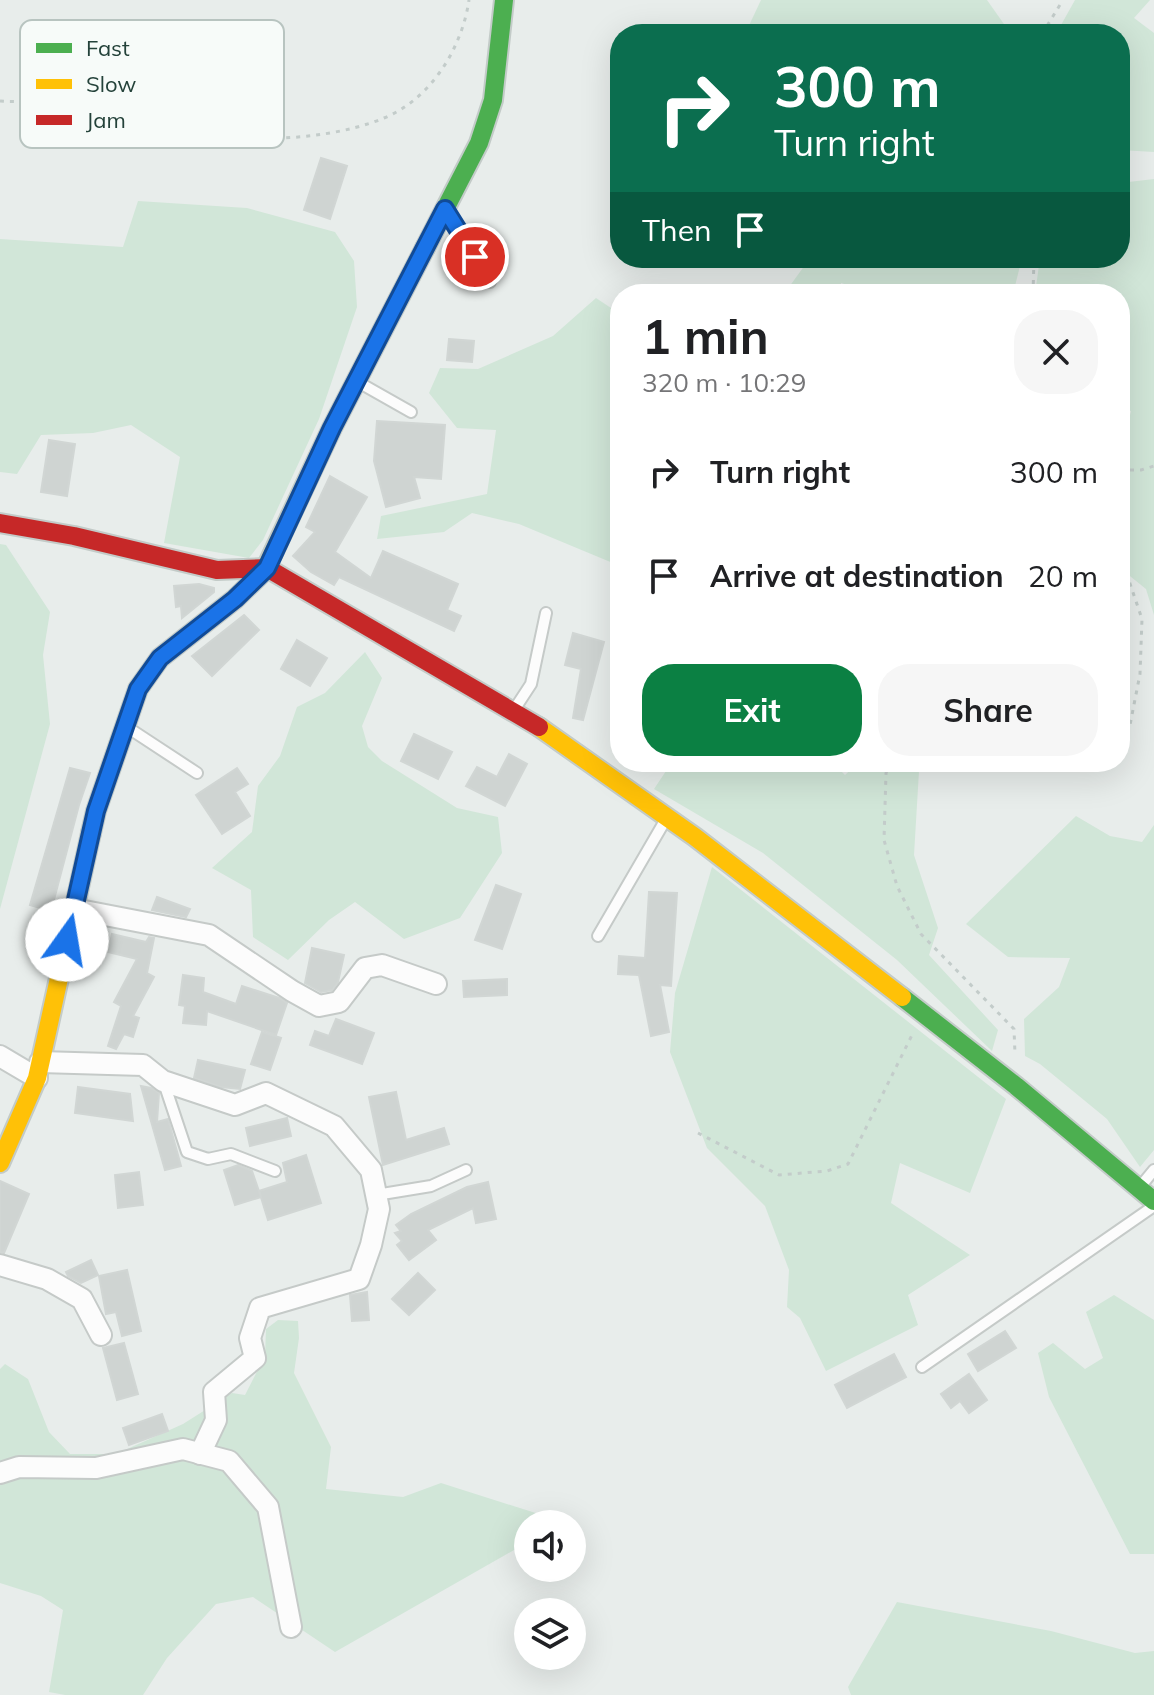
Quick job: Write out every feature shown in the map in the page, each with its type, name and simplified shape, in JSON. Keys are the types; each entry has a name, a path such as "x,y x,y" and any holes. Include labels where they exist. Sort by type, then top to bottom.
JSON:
{"street":[{"path":"0,1163 38,1070 96,811 138,689 160,658 235,599 267,568 357,381 479,143 493,100 504,0"},
{"path":"0,523 74,536 217,570 267,568 513,712 667,818 923,1014 1016,1086 1139,1188 1154,1204"},
{"path":"74,909 209,935 319,1006 339,1002 365,968 382,965 436,984"},
{"path":"0,1056 38,1070 143,1065 163,1081 235,1105 266,1093 334,1126 371,1170 379,1209 359,1279 260,1308 250,1338 255,1358 214,1392 216,1420 200,1454"},
{"path":"0,1265 47,1279 82,1299 101,1335"},
{"path":"0,1473 19,1467 96,1468 183,1449 229,1461 268,1507 291,1627"}],"lane":[{"path":"445,209 490,282"},
{"path":"357,381 411,412"},
{"path":"513,712 531,684 546,613"},
{"path":"125,725 197,773"},
{"path":"598,936 667,818"},
{"path":"163,1081 187,1152 208,1159 231,1154 275,1171"},
{"path":"376,1195 431,1186 466,1170"},
{"path":"1139,1188 1154,1170"},
{"path":"922,1367 1154,1204"}],"path":[{"path":"284,137 341,130 385,118 424,93 442,69 465,24 469,0"},
{"path":"1048,24 1063,0"},
{"path":"0,101 20,102"},
{"path":"1130,470 1154,466"},
{"path":"1130,584 1142,619 1140,674 1130,725"},
{"path":"886,772 884,840 897,886 921,934 1014,1029 1016,1086"},
{"path":"698,1133 779,1175 827,1171 848,1164 923,1014"}],"green space":[{"path":"761,0 987,0 1004,24 750,24"},
{"path":"1075,0 1150,0 1134,18 1154,33 1154,152 1130,151 1130,24 1062,24"},
{"path":"1154,179 1154,615 1146,589 1130,576 1130,284 1036,284 1039,268 1130,268 1130,182"},
{"path":"138,201 247,208 335,232 354,261 357,307 319,419 263,540 249,558 164,543 180,457 131,425 93,433 41,435 17,474 0,472 0,239 123,247"},
{"path":"803,268 1020,268 1016,284 791,284"},
{"path":"596,298 610,307 610,562 519,524 472,513 444,532 377,539 381,516 487,494 496,430 457,428 429,393 440,368 478,369 553,336"},
{"path":"0,544 6,545 50,612 43,655 50,724 0,909"},
{"path":"365,652 382,678 362,726 368,747 382,761 457,808 498,817 502,853 460,918 404,939 355,902 329,920 288,960 253,937 251,890 212,868 252,832 258,786 280,756 297,707 325,693"},
{"path":"665,772 842,772 845,775 848,772 919,772 914,855 938,928 929,955 998,1030 992,1051 897,960 763,853 654,789"},
{"path":"1076,816 1110,836 1142,842 1154,825 1154,1150 1140,1167 1107,1119 1040,1064 1025,1056 1024,1019 1059,987 1070,958 1008,957 966,924"},
{"path":"712,867 1006,1099 970,1193 900,1163 891,1203 970,1255 908,1295 918,1325 826,1371 800,1318 787,1307 789,1270 765,1206 707,1148 670,1052 675,993"},
{"path":"1114,1295 1154,1320 1154,1554 1130,1554 1049,1397 1038,1353 1053,1343 1085,1369 1103,1358 1086,1312"},
{"path":"278,1320 298,1321 294,1373 331,1447 326,1489 403,1497 441,1483 526,1510 514,1510 514,1550 335,1652 253,1597 216,1604 167,1658 143,1695 65,1695 49,1692 63,1610 41,1596 0,1583 0,1369 5,1364 28,1379 49,1432 70,1454 115,1454 183,1424 232,1393 245,1395 265,1356 266,1329"},
{"path":"897,1602 1051,1631 1135,1653 1154,1651 1154,1695 851,1695 848,1687"}],"building":[{"path":"321,158 347,166 330,219 304,210"},
{"path":"449,339 474,341 472,362 447,360"},
{"path":"377,421 445,425 441,479 414,477 420,498 386,507 374,461"},
{"path":"49,440 75,444 67,496 41,492"},
{"path":"330,476 367,497 335,552 371,578 383,551 458,584 447,610 461,616 454,631 339,577 334,585 311,572 293,556 315,532 306,527"},
{"path":"199,584 214,588 214,592 182,618 181,606 176,607 174,586"},
{"path":"244,615 259,630 212,676 192,656"},
{"path":"573,633 604,642 583,720 573,718 581,669 565,665"},
{"path":"297,640 327,658 310,686 281,669"},
{"path":"414,734 452,752 438,779 401,761"},
{"path":"509,754 527,764 505,806 466,786 477,767 497,777"},
{"path":"70,768 90,773 51,911 30,905"},
{"path":"237,768 248,784 235,792 250,816 222,834 196,795"},
{"path":"496,885 521,894 502,949 475,940"},
{"path":"649,892 677,893 671,986 660,985 669,1032 651,1036 639,975 618,974 619,956 645,958"},
{"path":"157,897 190,909 186,917 152,910"},
{"path":"112,934 146,942 149,937 154,938 147,973 154,977 133,1016 139,1018 133,1037 124,1034 116,1049 108,1046 121,1006 114,1002 137,959 108,952"},
{"path":"312,948 344,955 338,982 332,990 321,992 305,983"},
{"path":"183,975 204,978 203,992 236,1004 242,986 287,1003 276,1035 207,1011 206,1025 183,1023 185,1006 179,1005"},
{"path":"507,979 507,995 464,997 463,981"},
{"path":"336,1019 374,1033 362,1064 310,1045 315,1031 329,1036"},
{"path":"262,1032 281,1038 270,1070 251,1064"},
{"path":"198,1060 245,1070 240,1089 221,1087 194,1078"},
{"path":"141,1086 159,1093 157,1122 168,1119 181,1166 165,1170"},
{"path":"78,1087 130,1094 133,1121 75,1113"},
{"path":"396,1092 406,1140 444,1128 449,1144 383,1165 369,1097"},
{"path":"287,1118 291,1136 250,1146 246,1128"},
{"path":"306,1155 321,1203 268,1220 259,1191 287,1182 283,1163"},
{"path":"238,1165 252,1171 261,1197 235,1205 224,1170"},
{"path":"139,1172 143,1205 118,1208 115,1175"},
{"path":"0,1181 29,1194 4,1253 0,1252"},
{"path":"488,1182 496,1219 476,1223 473,1208 428,1230 436,1240 409,1260 397,1245 402,1241 395,1233 401,1231 396,1225 411,1214 467,1187"},
{"path":"91,1260 98,1275 81,1283 68,1276 66,1272"},
{"path":"127,1270 141,1331 122,1336 116,1312 106,1314 99,1276"},
{"path":"418,1273 435,1290 409,1315 392,1299"},
{"path":"367,1292 369,1320 352,1321 350,1295"},
{"path":"1005,1331 1016,1348 978,1371 968,1354"},
{"path":"124,1343 138,1394 117,1400 103,1348"},
{"path":"894,1354 906,1377 847,1408 835,1385"},
{"path":"969,1374 987,1400 969,1413 960,1401 951,1408 941,1394"},
{"path":"162,1414 168,1431 129,1445 123,1428"}],"traffic: fast":[{"path":"425,248 479,143 493,100 504,0"},
{"path":"91,833 138,689 160,658 235,599 265,570"},
{"path":"902,997 1016,1086 1154,1201"}],"traffic: slow":[{"path":"265,570 332,428 425,248"},
{"path":"539,727 695,837 902,997"},
{"path":"0,1163 37,1078 91,833"}],"traffic: jam":[{"path":"0,523 74,536 217,570 267,568 539,727"}],"route":[{"path":"67,940 96,811 138,689 160,658 235,599 267,568 332,428 445,209 475,257"}]}
